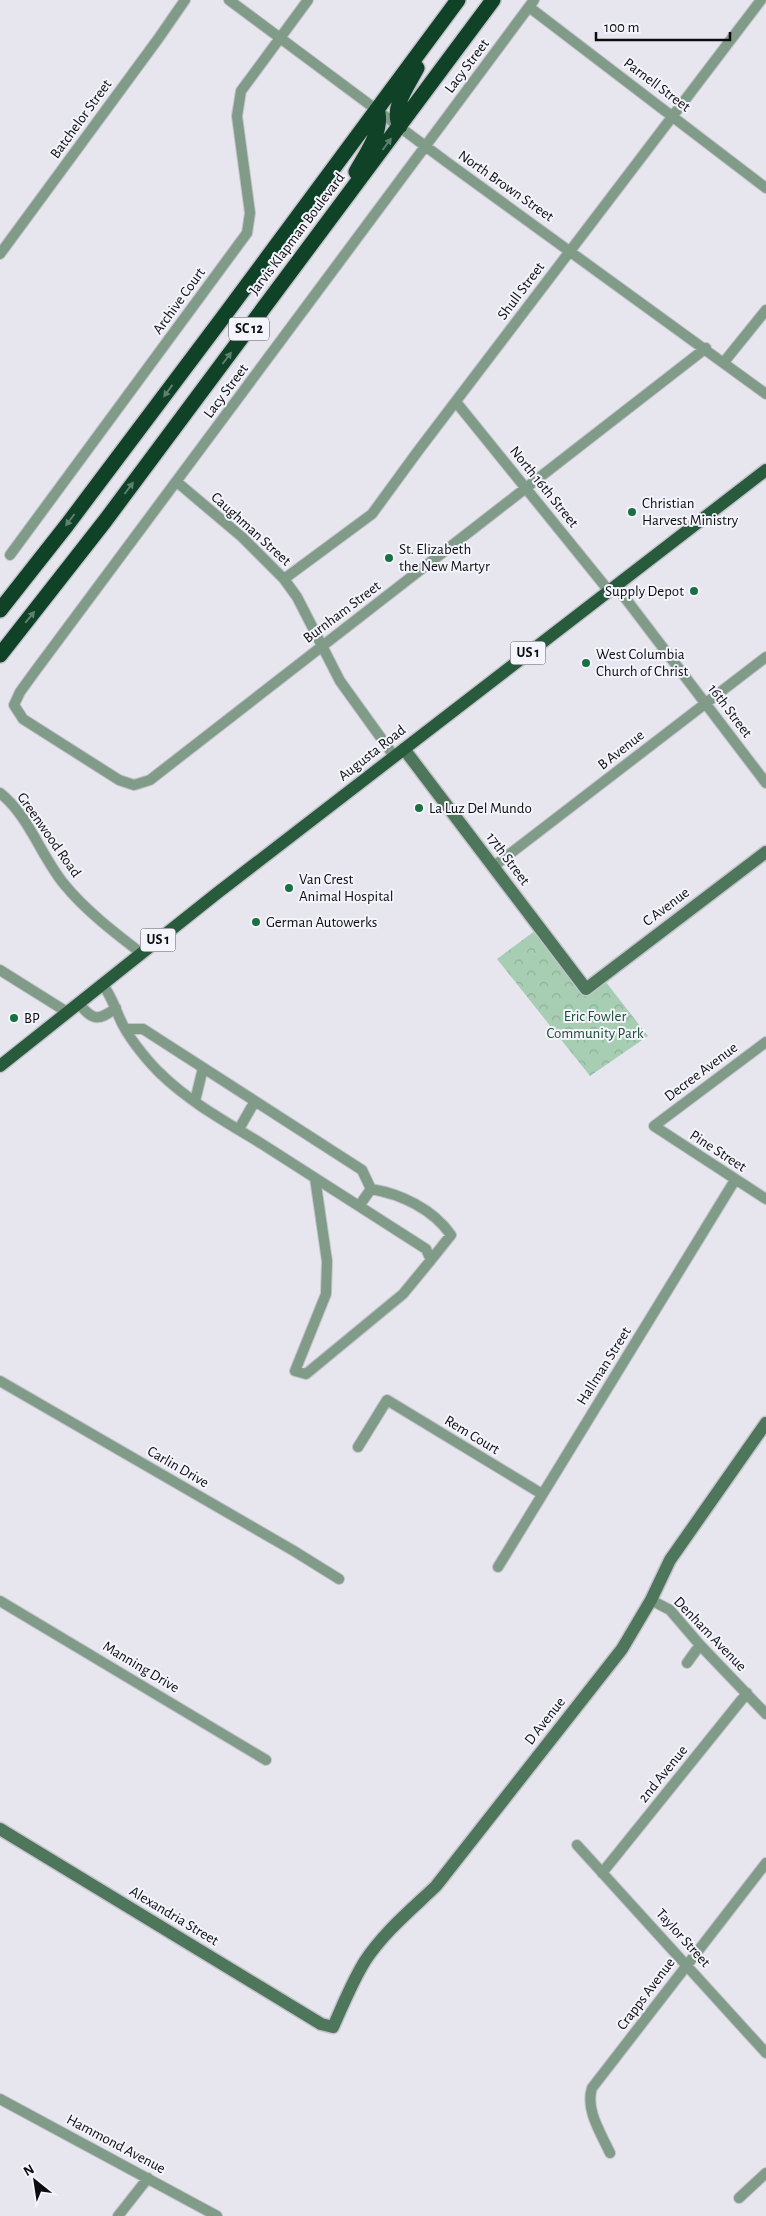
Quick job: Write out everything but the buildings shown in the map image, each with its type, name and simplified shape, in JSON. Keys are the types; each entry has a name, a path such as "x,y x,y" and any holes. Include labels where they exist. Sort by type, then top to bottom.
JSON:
{"highway":[{"name":"Jarvis Klapman Boulevard","path":"0,610 67,525 224,316 458,0"},
{"name":"Jarvis Klapman Boulevard","path":"0,655 105,521 493,0"},
{"path":"400,126 396,114 399,103 444,18"},
{"path":"320,233 376,132 379,122 377,109"}],"main road":[{"name":"Augusta Road","path":"0,1066 141,953 399,752 766,470"}],"street":[{"name":"Batchelor Street","path":"0,254 185,0"},
{"name":"North Brown Street","path":"230,0 426,146 706,348 766,394"},
{"path":"281,38 308,0"},
{"name":"Shull Street","path":"284,579 372,514 761,0"},
{"name":"Parnell Street","path":"532,3 766,188"},
{"name":"Lacy Street","path":"14,705 30,677 532,3"},
{"name":"Archive Court","path":"10,555 247,233 250,213 237,116 241,91 281,38"},
{"path":"724,362 766,310"},
{"name":"Burnham Street","path":"14,705 23,719 119,780 134,785 142,784 706,348"},
{"name":"North 16th Street","path":"456,402 526,489 612,589"},
{"name":"Caughman Street","path":"176,482 242,537 284,579 297,597 346,690 399,752"},
{"name":"16th Street","path":"612,589 705,703 766,782"},
{"name":"B Avenue","path":"494,866 766,657"},
{"name":"17th Street","path":"399,752 494,866 586,989"},
{"name":"Greenwood Road","path":"0,793 8,800 23,820 64,884 94,913 141,953"},
{"name":"C Avenue","path":"586,989 766,852"},
{"path":"0,970 67,1012"},
{"path":"102,984 111,993 125,1029 160,1074 194,1101 426,1249 430,1260"},
{"path":"78,1003 90,1016 96,1018 105,1016 116,1008"},
{"path":"125,1029 143,1030 362,1170 371,1189"},
{"name":"Decree Avenue","path":"654,1126 764,1047"},
{"path":"194,1101 204,1068"},
{"path":"239,1129 255,1101"},
{"name":"Pine Street","path":"654,1126 766,1199"},
{"path":"315,1178 327,1261 326,1294 294,1370 306,1374 403,1294 451,1235 443,1224 412,1202 387,1191 371,1189"},
{"name":"Hallman Street","path":"498,1567 735,1180"},
{"path":"359,1206 371,1189"},
{"name":"Carlin Drive","path":"0,1382 294,1551 339,1579"},
{"name":"Rem Court","path":"358,1447 388,1400 542,1494"},
{"name":"D Avenue","path":"333,2027 356,1977 374,1949 402,1918 436,1886 609,1667 652,1600 670,1560 766,1423"},
{"name":"Denham Avenue","path":"652,1600 670,1610 700,1645 766,1714"},
{"name":"Manning Drive","path":"0,1601 266,1760"},
{"path":"687,1663 700,1645"},
{"name":"2nd Avenue","path":"602,1873 747,1693"},
{"name":"Alexandria Street","path":"0,1828 321,2024 333,2027"},
{"name":"Taylor Street","path":"578,1845 766,2053"},
{"name":"Crapps Avenue","path":"610,2153 592,2112 590,2095 592,2088 766,1863"},
{"name":"Hammond Avenue","path":"0,2099 217,2216"},
{"path":"739,2198 766,2172"},
{"path":"118,2216 148,2178"}],"green space":[{"name":"Eric Fowler Community Park","path":"540,927 586,988 602,977 648,1036 590,1076 497,959"}],"place":[{"name":"Christian Harvest Ministry","path":"632,512"},
{"name":"St. Elizabeth the New Martyr","path":"389,558"},
{"name":"Supply Depot","path":"694,591"},
{"name":"West Columbia Church of Christ","path":"586,663"},
{"name":"La Luz Del Mundo","path":"419,808"},
{"name":"Van Crest Animal Hospital","path":"289,888"},
{"name":"German Autowerks","path":"256,922"},
{"name":"BP","path":"14,1018"}]}
